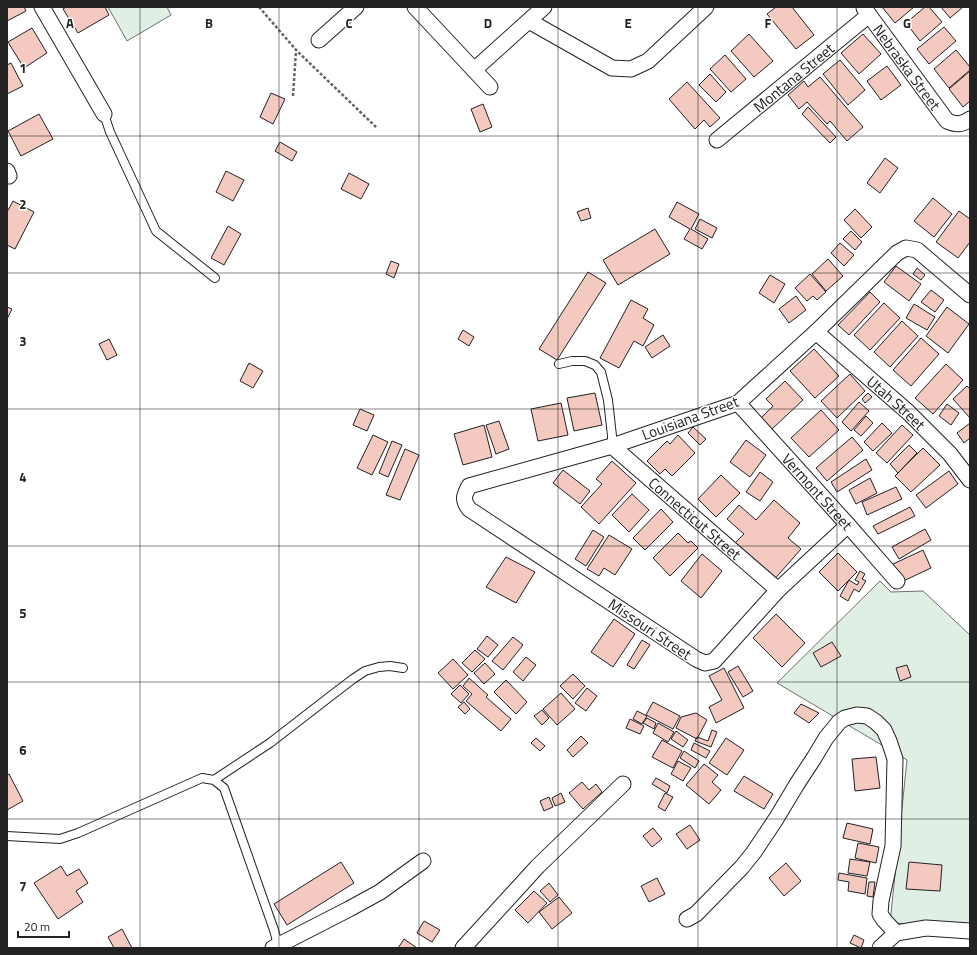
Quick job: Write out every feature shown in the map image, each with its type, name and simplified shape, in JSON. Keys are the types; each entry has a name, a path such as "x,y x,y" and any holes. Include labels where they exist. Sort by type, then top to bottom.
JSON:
{"street":[{"path":"42,7 104,114"},
{"path":"319,40 356,7"},
{"path":"415,7 490,87"},
{"path":"474,70 544,7"},
{"path":"529,21 612,68 631,69 648,61 706,7"},
{"name":"Nebraska Street","path":"866,11 947,120 954,124 965,123 970,119"},
{"name":"Montana Street","path":"717,140 866,11"},
{"name":"Louisiana Street","path":"469,486 612,446 738,403 816,332 897,253 906,248 917,250 970,295"},
{"name":"Utah Street","path":"816,332 908,412 950,454 970,480"},
{"name":"Vermont Street","path":"738,403 897,581"},
{"name":"Connecticut Street","path":"612,446 778,590"},
{"name":"Missouri Street","path":"469,486 464,495 465,503 469,509 704,663 714,661 778,590 848,525"},
{"path":"687,919 696,914 742,867 776,819 826,738 839,722 845,718 857,715 867,716 884,730 895,759 893,846 881,901 880,914 896,933"},
{"path":"463,948 538,866 623,784"},
{"path":"275,947 380,892 423,861"},
{"path":"880,948 896,933 926,928 970,931"}],"lane":[{"path":"104,114 110,132 156,231 215,278"},
{"path":"559,364 572,361 585,361 595,365 601,372 608,400 612,446"},
{"path":"214,780 270,743 365,671 390,666 403,668"},
{"path":"7,836 60,839 78,833 202,778 214,780 224,788 274,930 275,947"}],"path":[{"path":"260,7 296,51 377,128"},
{"path":"293,96 296,51"}],"green space":[{"path":"108,7 167,7 171,15 127,41"},
{"path":"880,581 891,592 923,591 970,635 970,926 890,923 907,760 777,683"}],"building":[{"path":"7,7 24,7 26,11 7,21"},
{"path":"66,7 105,7 109,15 78,33 63,9"},
{"path":"776,7 792,7 814,35 796,49 767,14"},
{"path":"882,7 914,7 895,23"},
{"path":"925,7 929,7 942,22 920,41 906,23"},
{"path":"941,7 963,7 950,18"},
{"path":"944,27 956,41 929,64 917,49"},
{"path":"32,28 47,53 24,68 8,42"},
{"path":"749,34 773,61 754,77 731,51"},
{"path":"863,34 881,54 859,74 841,53"},
{"path":"956,50 970,67 970,70 949,88 934,69"},
{"path":"725,55 746,79 731,92 710,69"},
{"path":"840,60 865,90 848,105 823,74"},
{"path":"11,63 23,86 7,94 7,65"},
{"path":"887,66 901,85 881,100 867,81"},
{"path":"970,71 970,101 963,107 949,89"},
{"path":"710,74 726,92 716,102 699,85"},
{"path":"820,77 863,127 847,141 830,121 827,124 807,102 799,109 788,95 804,81 808,87"},
{"path":"687,82 720,118 710,127 704,120 695,129 669,99"},
{"path":"271,93 285,99 273,124 260,117"},
{"path":"483,104 492,127 480,132 471,109"},
{"path":"808,107 836,137 830,143 802,114"},
{"path":"39,114 53,139 21,156 8,131"},
{"path":"280,142 297,152 292,161 275,151"},
{"path":"885,158 898,168 880,193 867,183"},
{"path":"226,171 244,180 233,201 216,192"},
{"path":"349,173 369,184 361,199 341,189"},
{"path":"933,198 952,214 934,237 914,221"},
{"path":"13,201 34,212 15,249 7,245 7,212"},
{"path":"677,202 699,214 691,229 708,239 702,249 684,239 690,229 669,217"},
{"path":"588,208 591,218 581,221 577,212"},
{"path":"855,209 872,227 861,238 844,220"},
{"path":"959,211 970,219 970,242 958,258 936,242"},
{"path":"700,219 717,228 712,238 695,229"},
{"path":"228,226 241,234 224,265 211,258"},
{"path":"655,229 670,254 618,285 603,260"},
{"path":"851,231 862,242 855,250 843,239"},
{"path":"840,243 854,255 844,266 831,253"},
{"path":"828,259 843,276 826,291 812,274"},
{"path":"391,261 399,264 394,278 386,274"},
{"path":"896,266 921,284 909,301 884,282"},
{"path":"917,268 925,275 921,280 913,274"},
{"path":"588,272 606,283 557,360 539,349"},
{"path":"810,274 826,292 817,300 813,296 807,301 795,288"},
{"path":"770,275 785,284 774,303 759,293"},
{"path":"931,290 944,300 935,312 921,302"},
{"path":"870,292 880,302 849,335 838,325"},
{"path":"796,296 806,310 789,323 779,309"},
{"path":"631,300 648,309 643,318 654,325 643,346 634,341 619,368 600,358"},
{"path":"884,303 900,318 870,350 854,335"},
{"path":"914,304 935,317 927,330 906,318"},
{"path":"7,307 12,309 7,319"},
{"path":"947,307 969,324 948,353 926,336"},
{"path":"902,321 918,336 890,367 874,352"},
{"path":"463,330 474,337 469,346 458,339"},
{"path":"663,335 670,346 652,358 645,347"},
{"path":"921,338 939,354 911,386 893,370"},
{"path":"109,339 117,355 107,360 99,344"},
{"path":"814,349 839,376 815,398 790,371"},
{"path":"249,363 263,371 253,388 240,381"},
{"path":"946,364 963,380 933,414 915,398"},
{"path":"850,374 865,391 837,418 821,401"},
{"path":"785,381 803,400 772,429 761,418 773,406 766,399"},
{"path":"967,386 970,389 970,418 953,399"},
{"path":"595,393 602,425 574,431 567,398"},
{"path":"868,393 872,397 865,403 862,399"},
{"path":"859,402 869,411 851,431 842,422"},
{"path":"561,403 568,435 538,441 531,409"},
{"path":"947,404 959,413 951,425 939,416"},
{"path":"360,409 374,415 367,431 353,425"},
{"path":"821,410 839,430 809,457 791,438"},
{"path":"866,416 873,423 861,436 854,430"},
{"path":"499,421 509,449 496,454 486,425"},
{"path":"882,423 892,433 873,451 864,442"},
{"path":"970,423 970,438 964,443 957,433"},
{"path":"484,425 492,457 463,465 454,434"},
{"path":"902,425 913,435 887,463 876,453"},
{"path":"693,427 706,439 700,445 688,433"},
{"path":"373,435 388,442 372,475 357,468"},
{"path":"678,435 695,453 672,476 665,469 660,474 647,461 667,441 670,444"},
{"path":"852,437 863,450 827,481 816,468"},
{"path":"746,440 766,455 750,477 730,462"},
{"path":"392,441 402,445 388,477 379,473"},
{"path":"909,445 917,453 898,473 890,464"},
{"path":"923,448 940,465 911,492 895,476"},
{"path":"405,449 419,455 400,500 386,495"},
{"path":"866,459 872,470 837,492 831,482"},
{"path":"612,461 636,483 599,524 581,507 602,484 596,479"},
{"path":"563,470 590,491 580,504 553,483"},
{"path":"949,471 958,484 926,508 916,495"},
{"path":"760,472 773,482 760,501 746,492"},
{"path":"721,475 740,493 716,517 698,499"},
{"path":"870,478 877,493 856,504 849,490"},
{"path":"896,487 902,499 867,515 862,502"},
{"path":"632,494 649,510 629,532 612,515"},
{"path":"774,500 800,523 788,538 801,549 773,581 733,545 744,534 727,519 739,505 756,520"},
{"path":"910,507 915,516 878,534 873,526"},
{"path":"661,509 673,522 645,550 633,538"},
{"path":"925,529 931,540 899,559 892,547"},
{"path":"593,530 604,537 586,566 575,559"},
{"path":"678,533 688,543 691,541 698,548 670,576 653,558"},
{"path":"609,535 632,549 615,575 604,568 599,576 587,569"},
{"path":"923,550 931,568 899,583 891,565"},
{"path":"838,553 857,572 838,591 819,572"},
{"path":"702,554 722,571 701,598 681,581"},
{"path":"506,557 535,572 516,603 486,587"},
{"path":"860,571 865,574 862,579 866,581 859,592 854,589 848,601 840,596 849,580 857,585 859,582 855,580"},
{"path":"776,614 805,643 782,667 753,638"},
{"path":"614,619 635,634 613,667 591,652"},
{"path":"487,636 498,645 488,657 477,649"},
{"path":"513,637 523,645 503,670 492,661"},
{"path":"642,640 650,645 634,669 627,665"},
{"path":"832,642 841,656 821,667 813,653"},
{"path":"475,650 485,659 472,672 462,663"},
{"path":"526,657 536,665 523,681 513,672"},
{"path":"453,659 468,675 453,689 438,673"},
{"path":"485,663 495,674 484,684 474,673"},
{"path":"907,665 911,677 900,681 896,668"},
{"path":"738,666 753,691 743,697 728,672"},
{"path":"724,668 744,708 716,723 709,707 722,700 709,676"},
{"path":"573,674 585,686 573,699 560,686"},
{"path":"469,678 488,695 486,697 511,719 501,731 466,701 472,694 463,686"},
{"path":"506,680 527,702 516,714 494,692"},
{"path":"460,685 469,694 461,703 451,694"},
{"path":"587,688 597,696 586,711 575,703"},
{"path":"561,693 575,709 557,725 543,709"},
{"path":"464,702 470,709 465,714 458,707"},
{"path":"653,702 680,716 673,729 646,715"},
{"path":"801,704 819,713 809,723 794,713"},
{"path":"542,710 549,718 542,725 534,716"},
{"path":"637,711 647,716 642,724 633,719"},
{"path":"696,713 707,720 697,739 676,728 681,717"},
{"path":"647,718 656,723 654,729 643,723"},
{"path":"630,719 644,726 640,734 626,728"},
{"path":"658,723 674,732 668,742 653,733"},
{"path":"712,730 717,732 711,747 695,741 697,737 708,741"},
{"path":"676,731 688,740 683,747 671,739"},
{"path":"581,736 588,743 573,757 567,750"},
{"path":"536,738 545,746 540,751 531,743"},
{"path":"726,738 744,750 727,775 709,763"},
{"path":"662,740 682,751 673,768 652,757"},
{"path":"694,743 710,751 706,758 691,750"},
{"path":"684,751 699,761 695,768 680,758"},
{"path":"876,757 880,788 855,791 852,759"},
{"path":"678,761 691,768 683,781 671,774"},
{"path":"704,764 718,775 712,782 721,790 709,804 686,785"},
{"path":"9,774 23,801 7,810 7,775"},
{"path":"744,776 773,794 764,809 734,791"},
{"path":"656,778 670,786 667,793 652,784"},
{"path":"582,782 589,790 596,784 602,792 583,809 569,793"},
{"path":"561,793 565,802 555,806 552,798"},
{"path":"665,793 673,797 665,811 658,807"},
{"path":"549,797 553,807 544,811 540,801"},
{"path":"847,823 873,829 870,844 843,838"},
{"path":"690,825 700,840 687,849 676,834"},
{"path":"653,828 662,839 652,847 643,836"},
{"path":"858,843 879,847 876,863 855,858"},
{"path":"850,859 870,862 867,876 848,873"},
{"path":"341,862 354,883 287,925 274,904"},
{"path":"909,862 942,865 940,891 906,889"},
{"path":"786,863 801,881 784,896 769,878"},
{"path":"61,866 67,876 79,869 88,883 76,891 83,902 58,919 34,883"},
{"path":"839,873 867,878 865,894 848,891 849,882 838,880"},
{"path":"657,878 665,894 649,902 641,886"},
{"path":"869,882 875,882 873,897 867,896"},
{"path":"549,883 558,895 550,902 540,891"},
{"path":"534,891 547,903 528,923 515,910"},
{"path":"559,897 572,913 552,929 539,912"},
{"path":"424,921 440,930 432,942 417,933"},
{"path":"122,929 132,948 114,948 108,937"},
{"path":"854,935 864,940 861,948 850,943"},
{"path":"404,939 417,948 398,948"}]}
